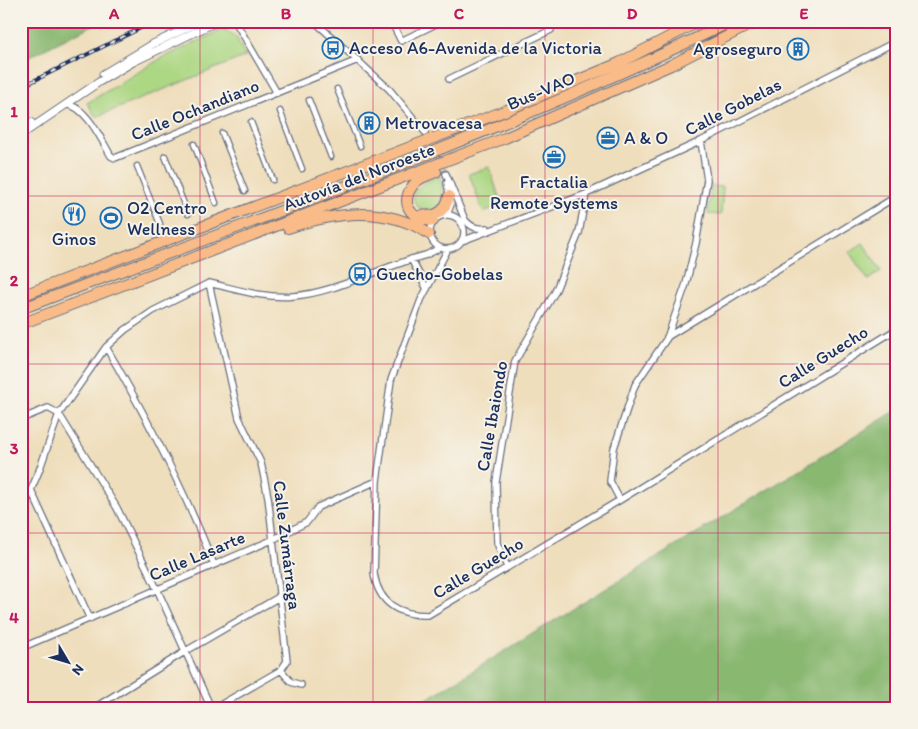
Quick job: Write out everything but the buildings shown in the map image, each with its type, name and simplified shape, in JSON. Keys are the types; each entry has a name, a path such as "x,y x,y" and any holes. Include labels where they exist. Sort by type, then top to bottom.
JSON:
{"highway":[{"name":"Autovía del Noroeste","path":"21,296 507,110 619,63 700,21"},
{"name":"Bus-VAO","path":"21,309 512,121 622,74 732,21"},
{"name":"Autovía del Noroeste","path":"21,324 505,138 671,64 756,21"},
{"path":"433,221 423,221 411,213 408,203 409,197 415,183 436,172 450,160"},
{"path":"409,197 416,211 429,216 443,211 451,192"},
{"path":"275,226 288,228 320,217 344,213 372,213 401,220 430,237"}],"street":[{"path":"21,129 125,60 201,21"},
{"path":"21,135 64,105 133,62 218,21"},
{"path":"235,21 277,93"},
{"path":"312,21 358,60 401,102 426,132"},
{"path":"391,21 401,42 442,21"},
{"path":"449,79 552,30 549,21"},
{"name":"Calle Gobelas","path":"462,241 484,231 586,194 701,141 897,41"},
{"name":"Calle Ochandiano","path":"64,105 72,104 81,109 115,158 358,60"},
{"path":"337,89 360,146"},
{"path":"309,100 331,157"},
{"path":"280,111 302,169"},
{"path":"251,122 273,180"},
{"path":"222,133 245,191"},
{"path":"620,500 610,481 614,448 636,385 666,338 686,284 698,234 707,180 701,141"},
{"path":"194,144 216,203"},
{"path":"165,156 188,214"},
{"path":"137,166 160,224"},
{"path":"414,258 428,250 433,221 447,215 451,207 451,192"},
{"path":"430,237 440,248 448,250 462,241 463,228 451,192"},
{"name":"Calle Gobelas","path":"451,192 470,226 477,229 496,227"},
{"name":"Calle Ibaiondo","path":"507,567 497,543 496,482 515,362 555,292 579,233 586,194"},
{"path":"666,338 897,196"},
{"path":"447,215 460,220"},
{"name":"Calle Gobelas","path":"463,228 471,232 484,231"},
{"path":"21,514 59,414 106,347 125,330 153,311 209,283 269,296 293,296 321,290 440,248"},
{"name":"Calle Guecho","path":"448,250 427,289 391,380 377,481 374,574 378,591 389,606 401,612 428,615 620,500 897,329"},
{"path":"414,258 427,289"},
{"name":"Calle Zumárraga","path":"209,283 239,418 261,463 268,497 287,661 281,670"},
{"path":"106,347 146,417 187,498 214,565"},
{"path":"21,419 48,408 59,414 117,508 213,708 281,670 291,682 301,685"},
{"name":"Calle Lasarte","path":"21,648 272,540 307,522 318,507 377,481"},
{"path":"21,494 31,490"},
{"path":"31,490 90,619"},
{"path":"94,708 186,651 279,597"}],"green space":[{"path":"21,21 101,21 21,61"},
{"path":"224,29 236,37 246,56 96,117 87,103 160,59"},
{"path":"489,167 502,205 483,212 469,174"},
{"path":"440,176 443,195 440,204 433,210 419,208 415,202 415,192 423,184"},
{"path":"711,186 723,187 721,215 708,214"},
{"path":"863,243 881,271 868,280 849,252"},
{"path":"897,410 897,708 412,708"}],"tunnel":[{"path":"429,138 446,174"}],"railway":[{"path":"21,87 155,21"}],"place":[{"name":"Acceso A6-Avenida de la Victoria","path":"333,48"},
{"name":"Agroseguro","path":"798,49"},
{"name":"Metrovacesa","path":"369,123"},
{"name":"A & O","path":"608,138"},
{"name":"Fractalia Remote Systems","path":"554,157"},
{"name":"Ginos","path":"74,214"},
{"name":"O2 Centro Wellness","path":"111,218"},
{"name":"Guecho-Gobelas","path":"360,274"}]}
